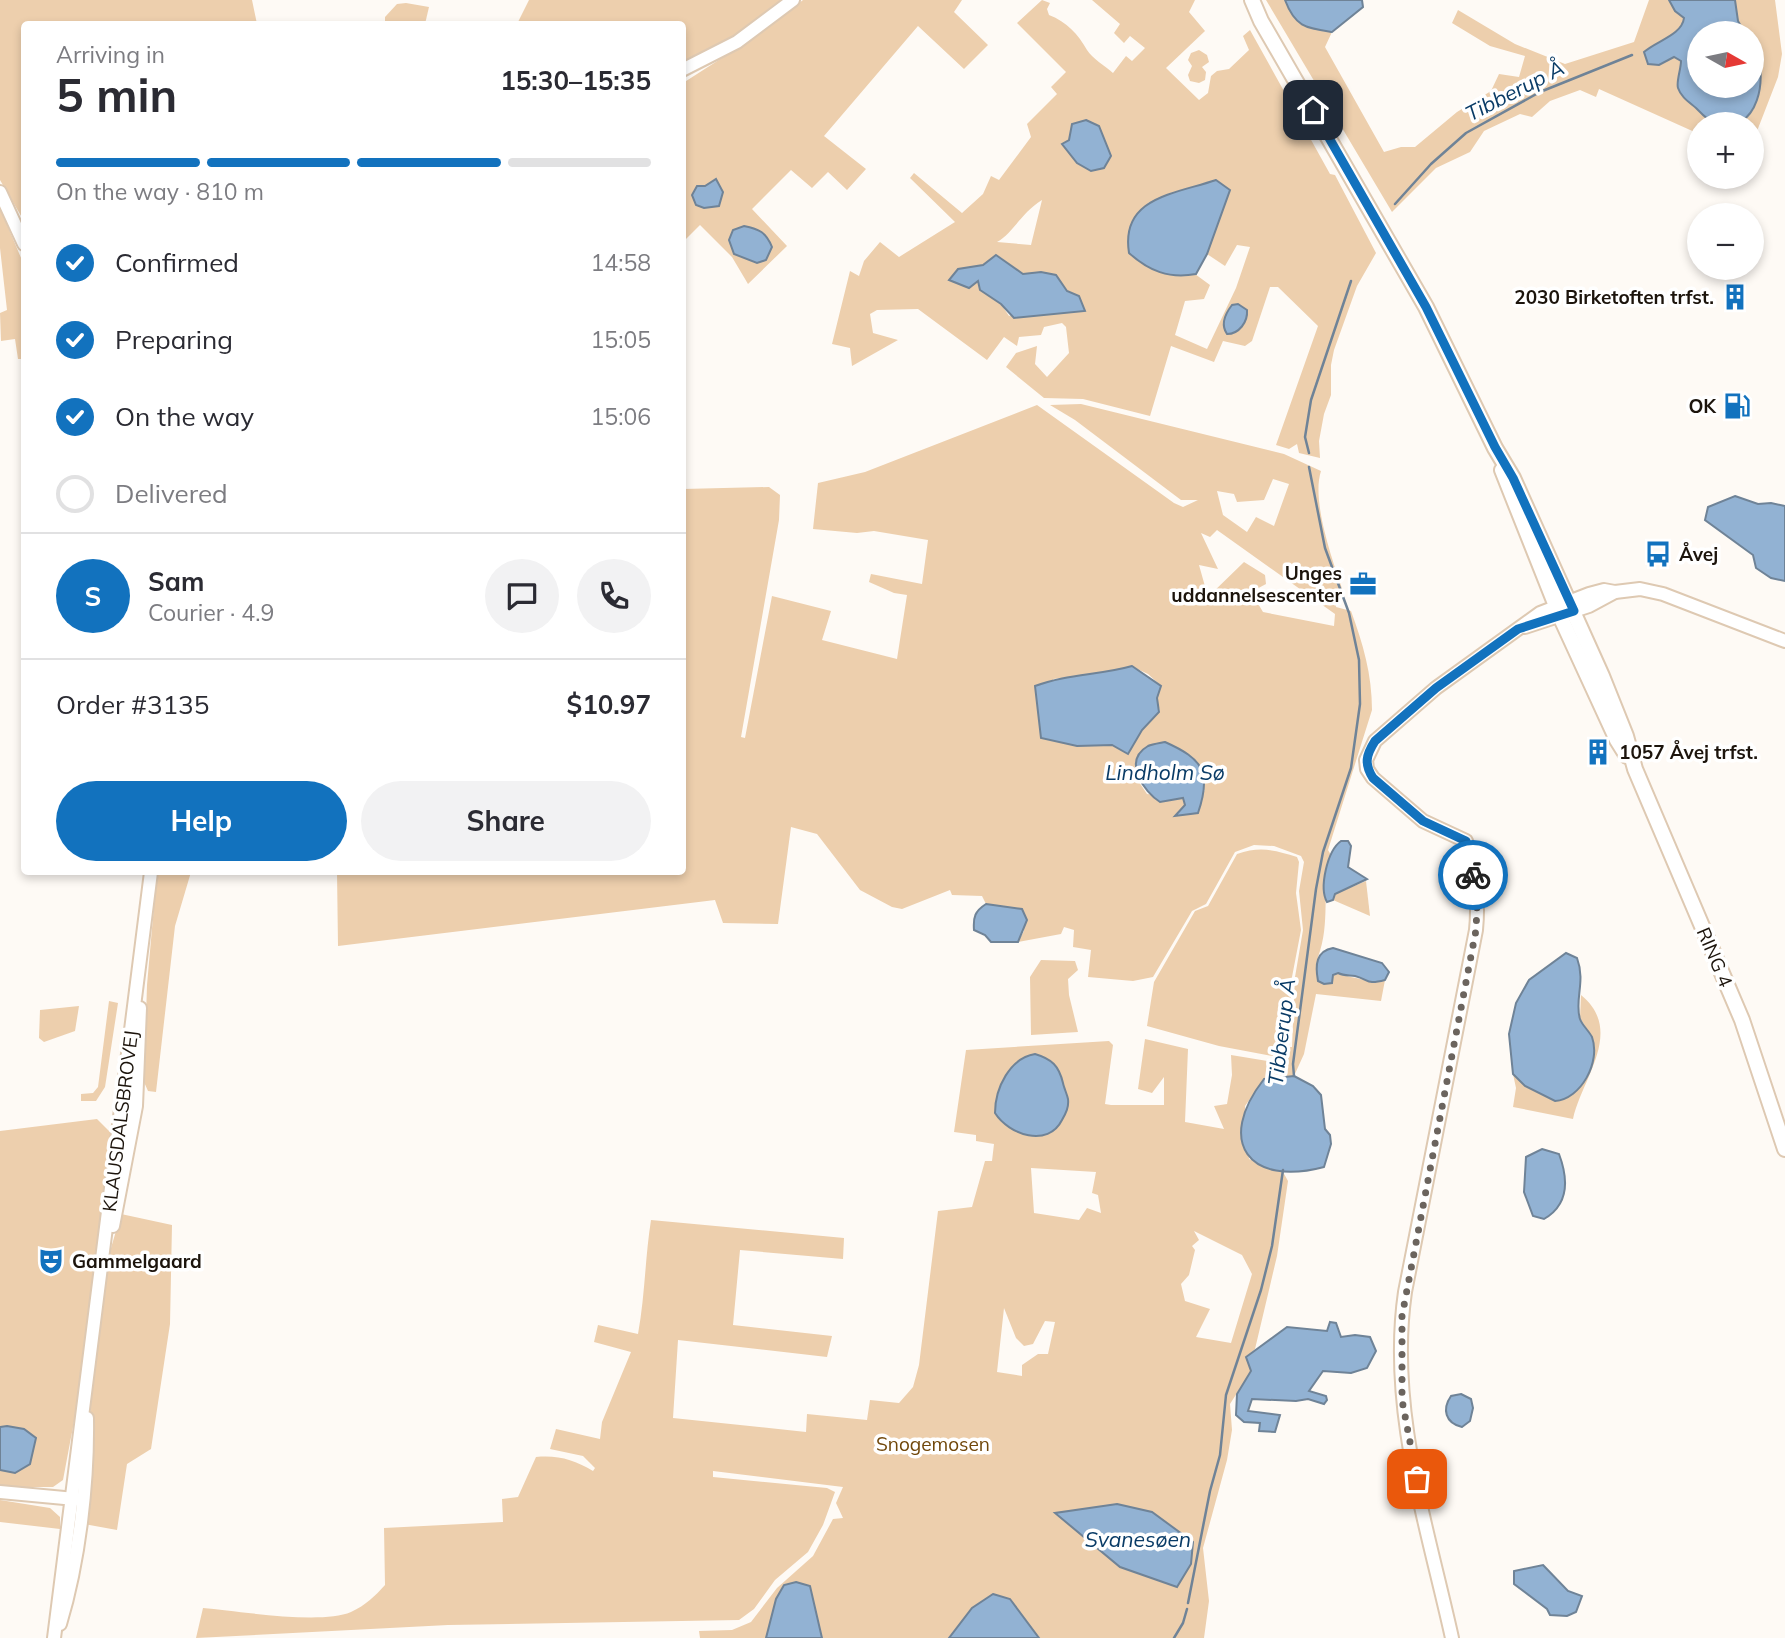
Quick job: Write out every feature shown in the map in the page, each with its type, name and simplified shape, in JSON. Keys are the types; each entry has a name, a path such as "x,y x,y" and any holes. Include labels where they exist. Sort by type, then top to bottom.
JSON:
{"main road":[{"name":"RING 4","path":"1243,0 1261,21"},
{"name":"RING 4","path":"1252,0 1261,21 1426,307 1495,447 1505,483 1626,736 1635,769 1742,1020 1785,1149"}],"street":[{"path":"686,68 737,41 793,0"},
{"path":"0,192 21,238"},
{"path":"1452,1638 1405,1416 1400,1340 1405,1292 1476,930 1477,906 1471,853 1466,841 1423,821 1373,778 1366,760 1375,741 1436,688 1539,612 1565,609 1615,592 1650,590 1785,641"},
{"name":"KLAUSDALSBROVEJ","path":"55,1638 70,1592 76,1499 87,1442 86,1386 102,1270 119,1201 136,1106 141,1024 139,973 151,875"},
{"path":"0,1492 76,1499"}],"green space":[{"path":"0,0 252,0 256,21 21,21 21,216 0,180"},
{"path":"529,0 787,0 730,39 686,63 686,21 518,21"},
{"path":"803,0 962,0 954,12 988,45 964,69 918,26 824,136 866,169 847,190 828,172 812,188 791,170 752,209 787,246 748,284 732,257 700,225 686,239 686,81 753,38"},
{"path":"1042,0 1050,3 1047,9 1049,15 1071,29 1092,56 1113,73 1126,56 1132,61 1145,48 1130,36 1124,43 1114,33 1120,24 1092,0 1195,0 1189,12 1205,31 1166,68 1199,100 1208,93 1211,76 1217,71 1229,69 1249,50 1243,36 1250,30 1330,174 1335,175 1376,253 1357,286 1334,350 1331,395 1319,441 1320,458 1299,453 1297,444 1289,449 1276,445 1318,326 1278,287 1270,287 1252,341 1245,346 1223,341 1214,362 1171,346 1150,416 1083,399 1044,398 1006,367 1016,353 1037,346 1035,364 1047,377 1069,353 1066,327 1062,323 1044,327 1041,335 1019,337 1017,346 1004,337 987,360 918,309 877,310 870,314 873,333 898,340 852,366 850,348 832,344 850,271 859,276 864,261 880,242 899,257 955,222 910,178 914,173 962,213 983,194 991,176 999,180 1031,137 1027,124 1057,94 1051,87 1066,72 1017,23","holes":["1216,180 1223,209 1207,254 1225,266 1237,245 1250,247 1236,288 1207,349 1175,335 1185,301 1204,299 1210,285 1195,274 1148,203","1042,200 1031,245 997,242 1028,211","1000,257 1023,274 1041,272 1056,275 1067,291 1009,316 977,280 962,284 955,281 958,269 983,265"]},
{"path":"1266,0 1285,0 1293,16 1302,25 1332,32 1325,47 1384,152 1401,147 1415,147 1457,112 1491,91 1499,74 1519,77 1525,56 1490,46 1452,23 1458,10 1515,44 1565,64 1634,42 1649,0 1669,0 1675,11 1685,18 1684,24 1675,33 1673,57 1681,61 1684,97 1700,112 1687,112 1687,129 1599,89 1596,97 1580,90 1550,101 1532,117 1520,114 1484,131 1470,152 1436,168 1392,212"},
{"path":"1735,0 1775,0 1782,54 1778,77 1764,113 1751,112 1754,109 1754,98 1764,98 1764,21 1738,21"},
{"path":"397,4 429,7 426,21 385,21 385,17"},
{"path":"1199,50 1207,55 1209,62 1202,67 1206,72 1205,80 1199,83 1190,81 1188,75 1192,66 1188,60 1191,53"},
{"path":"0,208 21,258 21,359 18,359 15,339 1,341 0,313 7,310 0,248"},
{"name":"Snogemosen","path":"1081,404 1284,454 1321,471 1321,515 1343,591 1335,598 1336,607 1351,611 1369,672 1372,710 1328,850 1331,855 1324,932 1318,957 1333,975 1338,973 1354,978 1385,980 1381,1001 1316,994 1304,1054 1294,1076 1264,1079 1245,1106 1249,1159 1283,1172 1288,1181 1277,1256 1255,1349 1246,1357 1251,1371 1230,1404 1232,1430 1227,1460 1203,1548 1209,1601 1204,1638 1039,1638 1010,1600 972,1608 949,1638 822,1638 810,1586 776,1599 766,1638 700,1638 699,1631 732,1630 751,1622 777,1588 813,1556 833,1519 843,1518 836,1503 843,1487 713,1471 713,1477 827,1488 835,1492 823,1525 808,1552 775,1580 754,1609 739,1620 448,1625 196,1638 203,1608 300,1617 337,1616 351,1612 370,1600 385,1585 384,1528 503,1522 502,1499 518,1497 536,1457 566,1459 593,1471 595,1468 583,1456 550,1449 556,1429 600,1439 602,1422 631,1352 594,1342 598,1325 638,1334 651,1220 844,1238 843,1259 740,1250 733,1325 832,1336 827,1357 678,1340 673,1418 806,1432 807,1414 867,1420 870,1400 899,1403 913,1387 919,1365 938,1211 972,1207 985,1161 992,1161 994,1144 976,1141 976,1135 954,1132 966,1050 1109,1041 1113,1045 1105,1104 1164,1105 1164,1077 1152,1093 1138,1089 1145,1039 1188,1049 1185,1122 1224,1129 1214,1106 1227,1104 1232,1075 1231,1055 1279,1063 1288,1049 1278,1057 1219,1046 1147,1026 1154,982 1195,911 1208,906 1237,854 1260,850 1274,851 1297,857 1299,862 1296,893 1301,930 1292,977 1289,1047 1292,1047 1295,977 1303,930 1299,891 1304,862 1301,856 1274,846 1254,845 1235,852 1206,904 1192,911 1153,977 1133,981 1088,977 1091,950 1073,947 1074,930 1064,927 1061,934 1018,942 1024,931 1022,909 986,904 982,896 952,895 950,890 902,909 892,907 860,890 817,834 791,827 778,924 723,923 715,900 338,946 337,875 686,875 686,489 769,487 780,495 779,520 741,737 745,738 772,596 831,611 822,640 897,659 907,595 894,593 869,582 871,574 922,584 928,540 874,531 857,533 813,529 818,483 865,472 1037,405 1174,503 1183,507 1198,500 1181,500 1075,420 1050,405","holes":["1273,479 1289,484 1274,526 1256,517 1247,532 1223,515 1217,491 1234,494 1237,502 1264,500","1217,530 1335,614 1334,626 1263,612 1251,592 1266,584 1265,575 1244,562 1208,597 1199,565 1218,569 1201,533 1210,537","1131,666 1148,674 1161,686 1156,698 1160,711 1142,730 1128,754 1112,745 1077,746 1053,679 1106,673","1138,758 1205,790 1176,816 1185,805 1183,798 1147,794 1137,779","1031,1168 1096,1172 1092,1193 1098,1195 1101,1213 1087,1208 1079,1220 1034,1213","1194,1231 1242,1255 1252,1274 1231,1343 1196,1337 1210,1309 1185,1301 1181,1284 1189,1275 1195,1250 1192,1246 1199,1240","1004,1308 1016,1338 1024,1346 1033,1344 1045,1321 1055,1322 1048,1354 1038,1354 1022,1365 1022,1376 997,1372","1117,1504 1152,1512 1193,1542 1056,1514"]},
{"path":"157,875 190,875 175,926 156,1092 148,1091 144,1082 147,985"},
{"path":"1366,881 1370,916 1333,900 1335,894"},
{"path":"1041,960 1075,961 1078,970 1068,979 1078,1032 1031,1035 1030,977"},
{"path":"1581,995 1594,1009 1600,1024 1600,1039 1597,1055 1573,1119 1513,1107 1516,1088 1513,1074 1525,1086 1555,1101 1592,1037 1580,1018"},
{"path":"109,1001 118,1003 105,1087 96,1101 81,1101 81,1094 93,1093 98,1087"},
{"path":"79,1006 75,1031 44,1042 39,1038 40,1010"},
{"path":"97,1119 111,1133 79,1395 63,1480 53,1487 0,1487 0,1131"},
{"path":"121,1214 172,1225 170,1324 151,1449 127,1464 117,1530 84,1524 91,1444 90,1383 106,1265"},
{"path":"0,1500 50,1508 60,1517 60,1529 0,1522"}],"water":[{"path":"1285,0 1362,0 1363,7 1332,32 1302,25 1293,16"},
{"path":"1669,0 1735,0 1738,21 1687,21 1687,98 1757,98 1751,112 1700,112 1679,91 1681,61 1674,57 1659,65 1648,64 1644,52 1674,33 1682,24 1684,18 1675,11"},
{"path":"1086,120 1099,126 1111,156 1104,168 1091,171 1077,163 1062,144 1069,140 1072,124"},
{"path":"716,179 723,192 719,206 704,208 696,205 692,195 697,186 705,186"},
{"path":"1216,180 1230,190 1207,254 1196,274 1160,272 1144,265 1129,253 1128,234 1133,220 1142,209 1168,194"},
{"path":"744,226 758,230 767,238 772,247 766,260 757,263 734,254 729,240 733,230"},
{"path":"996,255 1023,274 1041,272 1056,275 1067,291 1079,296 1085,311 1014,318 1001,304 980,290 978,281 969,288 949,280 958,269 983,265"},
{"path":"1238,304 1247,310 1246,319 1239,330 1227,334 1224,327 1225,315 1232,305"},
{"path":"1735,496 1758,504 1785,506 1785,581 1771,578 1756,568 1753,555 1705,520 1708,507"},
{"path":"1132,666 1161,686 1157,698 1159,712 1142,730 1128,754 1112,745 1077,746 1041,738 1035,686"},
{"name":"Lindholm Sø","path":"1165,742 1188,754 1201,768 1204,787 1198,813 1175,816 1185,805 1183,798 1160,802 1142,784 1138,776 1136,768 1140,752 1150,745"},
{"path":"1341,841 1348,841 1351,846 1348,867 1367,879 1335,894 1333,900 1327,902 1324,879 1328,861"},
{"path":"986,904 1022,909 1027,920 1018,942 991,942 985,935 974,930 976,915"},
{"path":"1333,948 1382,963 1389,972 1385,980 1371,982 1338,973 1333,975 1332,983 1324,984 1318,981 1318,960 1323,952"},
{"path":"1566,953 1577,958 1579,1012 1581,1021 1592,1037 1594,1057 1587,1078 1581,1086 1573,1094 1555,1101 1525,1086 1513,1074 1509,1034 1516,1003 1529,980"},
{"path":"1035,1054 1046,1058 1057,1068 1068,1097 1065,1115 1056,1129 1038,1136 1009,1127 995,1113 1001,1084 1011,1068 1018,1061"},
{"path":"1294,1076 1313,1086 1321,1095 1325,1129 1330,1135 1331,1144 1324,1167 1298,1172 1276,1171 1259,1165 1248,1154 1242,1140 1242,1122 1249,1102 1264,1079"},
{"path":"1542,1149 1559,1154 1565,1181 1565,1190 1559,1206 1544,1219 1533,1216 1524,1192 1526,1157"},
{"path":"1330,1322 1336,1323 1341,1337 1370,1337 1376,1351 1367,1368 1351,1373 1323,1371 1309,1391 1326,1396 1324,1404 1308,1399 1252,1399 1248,1411 1280,1415 1275,1432 1259,1431 1260,1423 1244,1422 1236,1415 1237,1394 1251,1371 1246,1357 1287,1327 1327,1331"},
{"path":"1461,1394 1471,1399 1473,1408 1470,1421 1462,1427 1449,1419 1446,1410 1451,1396"},
{"path":"0,1427 24,1429 36,1438 30,1464 15,1473 0,1470"},
{"name":"Svanesøen","path":"1117,1504 1152,1512 1193,1542 1191,1564 1177,1587 1120,1567 1055,1513"},
{"path":"1543,1565 1568,1591 1582,1596 1576,1612 1567,1616 1550,1615 1547,1609 1514,1584 1514,1571"},
{"path":"796,1582 810,1586 822,1638 766,1638 776,1599 784,1585"},
{"path":"993,1594 1010,1599 1039,1638 949,1638 972,1608"}],"waterway":[{"name":"Tibberup Å","path":"1395,204 1431,164 1466,133 1540,92 1632,55"},
{"name":"Tibberup Å","path":"1309,453 1305,437 1311,400 1351,281"},
{"name":"Tibberup Å","path":"1294,1076 1293,1064 1316,889 1323,852 1351,768 1360,704 1359,660 1349,613 1325,548 1309,467"},
{"name":"Tibberup Å","path":"1188,1603 1210,1491 1220,1455 1226,1395 1261,1290 1272,1246 1283,1170"},
{"name":"Tibberup Å","path":"1174,1638 1187,1609"}],"way so far":[{"path":"1417,1479 1402,1400 1402,1316 1476,930 1477,906 1473,875"}],"place":[{"name":"2030 Birketoften trfst.","path":"1735,297"},
{"name":"OK","path":"1737,406"},
{"name":"Åvej","path":"1658,554"},
{"name":"Unges uddannelsescenter","path":"1363,584"},
{"name":"1057 Åvej trfst.","path":"1598,752"},
{"name":"Gammelgaard","path":"51,1261"}],"route":[{"path":"1313,110 1426,307 1513,478 1574,611 1518,629 1436,688 1375,741 1369,751 1367,769 1373,778 1423,821 1466,841 1471,853 1473,875"}]}
